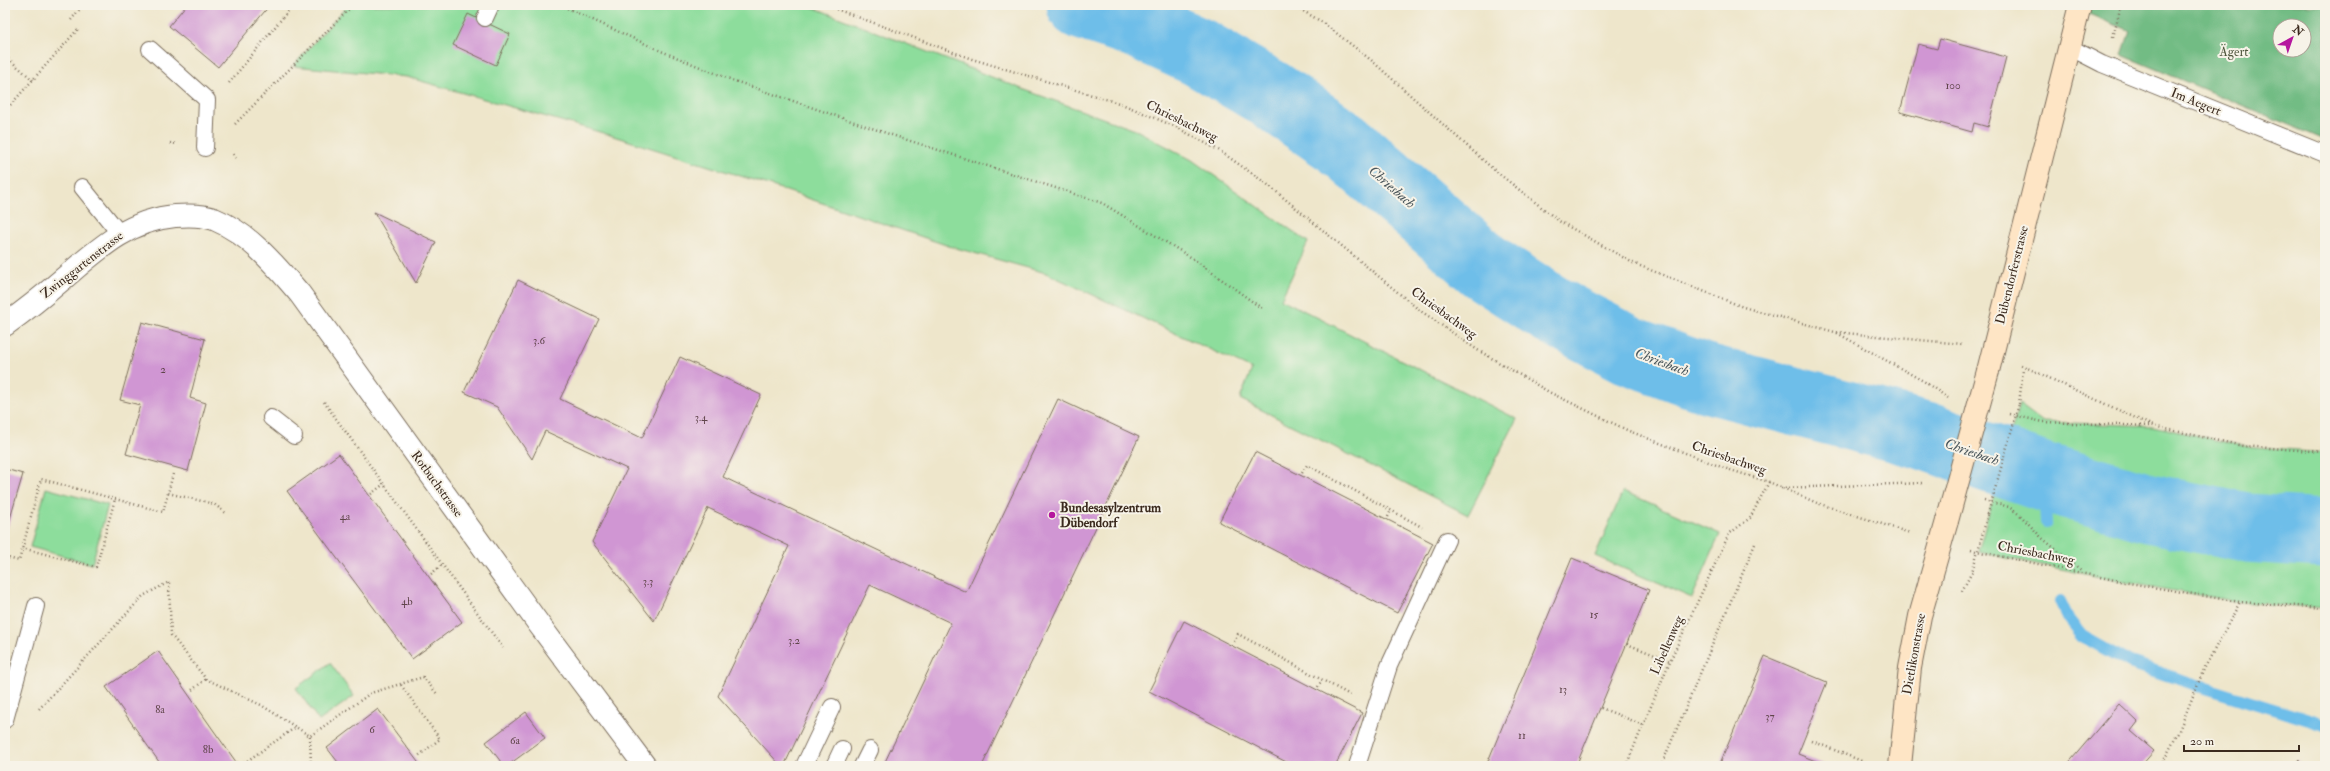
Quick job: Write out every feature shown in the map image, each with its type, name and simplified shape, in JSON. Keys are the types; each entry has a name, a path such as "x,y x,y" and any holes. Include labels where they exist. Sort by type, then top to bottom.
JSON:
{"street":[{"name":"Dübendorferstrasse","path":"1940,543 1988,371 2068,47 2080,5"},
{"name":"Zwinggartenstrasse","path":"5,325 120,234 138,224 161,217 187,215 213,219"},
{"name":"Rotbuchstrasse","path":"213,219 236,232 268,258 300,294 533,617 645,766"},
{"name":"Dietlikonstrasse","path":"1900,766 1910,668 1920,616 1940,543"}],"lane":[{"name":"Im Aegert","path":"2068,47 2102,64 2325,154"},
{"path":"150,49 207,100 205,148"},
{"path":"82,187 120,234"},
{"path":"271,418 294,436"},
{"path":"1357,766 1389,666 1447,540"},
{"path":"5,720 36,606"},
{"path":"804,766 832,707"},
{"path":"834,766 842,749"},
{"path":"862,766 870,750"}],"path":[{"path":"71,20 83,5"},
{"path":"207,100 222,91 293,5"},
{"path":"205,148 221,138 353,5"},
{"path":"560,5 660,51 732,80 892,135 1102,204 1192,258 1264,310"},
{"name":"Chriesbachweg","path":"825,5 972,59 1122,104 1176,127 1220,151 1267,184 1418,309 1476,349 1549,392 1629,431 1724,468 1769,482 1817,503 1940,543 1978,552 2084,572 2129,583 2240,602 2325,608"},
{"path":"1293,5 1322,22 1371,60 1492,169 1559,221 1633,264 1743,307 1792,320"},
{"path":"5,111 79,28"},
{"path":"5,56 33,80"},
{"path":"5,115 10,120"},
{"path":"324,402 503,648"},
{"path":"1960,597 1972,572 2019,404"},
{"path":"2243,446 2325,452"},
{"path":"1302,473 1307,465 1447,540"},
{"path":"5,557 19,561 41,479 163,512 173,474"},
{"name":"Libellenweg","path":"1626,766 1670,661 1729,534 1750,518 1769,482"},
{"path":"371,494 384,484"},
{"path":"168,493 214,504 227,514"},
{"path":"22,548 96,567 114,499"},
{"path":"1388,516 1391,510"},
{"path":"1661,766 1755,544"},
{"path":"431,574 442,565"},
{"path":"37,712 143,596 169,582 171,635 206,679 260,705 310,736"},
{"path":"2161,766 2178,733 2204,668 2240,602"},
{"path":"1234,642 1238,634 1375,709"},
{"path":"1627,644 1670,661"},
{"path":"310,736 371,693 423,678 438,696"},
{"path":"192,690 206,679"},
{"path":"1318,687 1322,680"},
{"path":"401,685 440,739 417,757"},
{"path":"1601,708 1643,725"},
{"path":"244,764 296,727"},
{"path":"310,736 312,766"},
{"path":"1812,741 1873,766"}],"green space":[{"path":"348,5 807,5 1025,90 1138,131 1192,160 1308,242 1281,299 1517,419 1468,515 1240,399 1252,369 1046,273 949,246 766,184 610,135 407,77 293,66"},
{"name":"Ägert","path":"2067,5 2325,5 2325,140 2122,55 2130,31"},
{"path":"2019,404 2043,422 2153,426 2243,446 2325,452 2325,608 2240,602 2129,583 1978,552"},
{"path":"46,488 108,505 92,564 30,547"},
{"path":"1623,491 1720,534 1692,598 1595,556"},
{"path":"330,663 354,696 319,721 296,688"}],"building":[{"path":"186,5 270,5 218,67 169,26"},
{"path":"468,14 510,34 496,65 453,45"},
{"path":"1940,39 2006,57 1988,127 1974,123 1972,132 1900,112 1918,44 1937,49"},
{"path":"374,212 436,242 416,283"},
{"path":"518,280 599,319 560,399 642,438 680,357 761,395 723,477 966,592 1058,399 1139,437 982,766 883,766 951,623 870,585 784,766 781,766 718,696 789,546 708,508 654,621 592,542 627,469 545,431 532,459 497,407 464,392"},
{"path":"142,322 205,339 190,398 206,403 188,471 126,454 140,405 120,400"},
{"path":"1255,452 1433,543 1397,613 1219,522"},
{"path":"339,454 462,622 412,659 287,491"},
{"path":"5,469 23,474 5,536"},
{"path":"1572,558 1649,590 1576,766 1486,766"},
{"path":"1184,621 1362,713 1335,766 1294,766 1149,691"},
{"path":"158,651 239,766 162,766 106,687"},
{"path":"1765,656 1827,682 1798,754 1828,766 1719,766"},
{"path":"2119,704 2138,722 2131,731 2154,751 2141,766 2066,766"},
{"path":"378,709 421,766 341,766 327,748"},
{"path":"526,712 545,738 507,766 504,766 486,742"},
{"path":"2299,760 2300,766 2294,766"}],"waterway":[{"name":"Chriesbach","path":"1081,5 1135,23 1200,53 1270,94 1342,143 1484,266 1552,310 1629,350 1702,377 1923,435 2043,477 2149,508 2246,528 2325,533"},
{"path":"2043,477 2046,522"},
{"path":"2060,601 2069,620 2082,636 2130,663 2325,725"}],"place":[{"name":"Bundesasylzentrum Dübendorf","path":"1052,515"}]}
